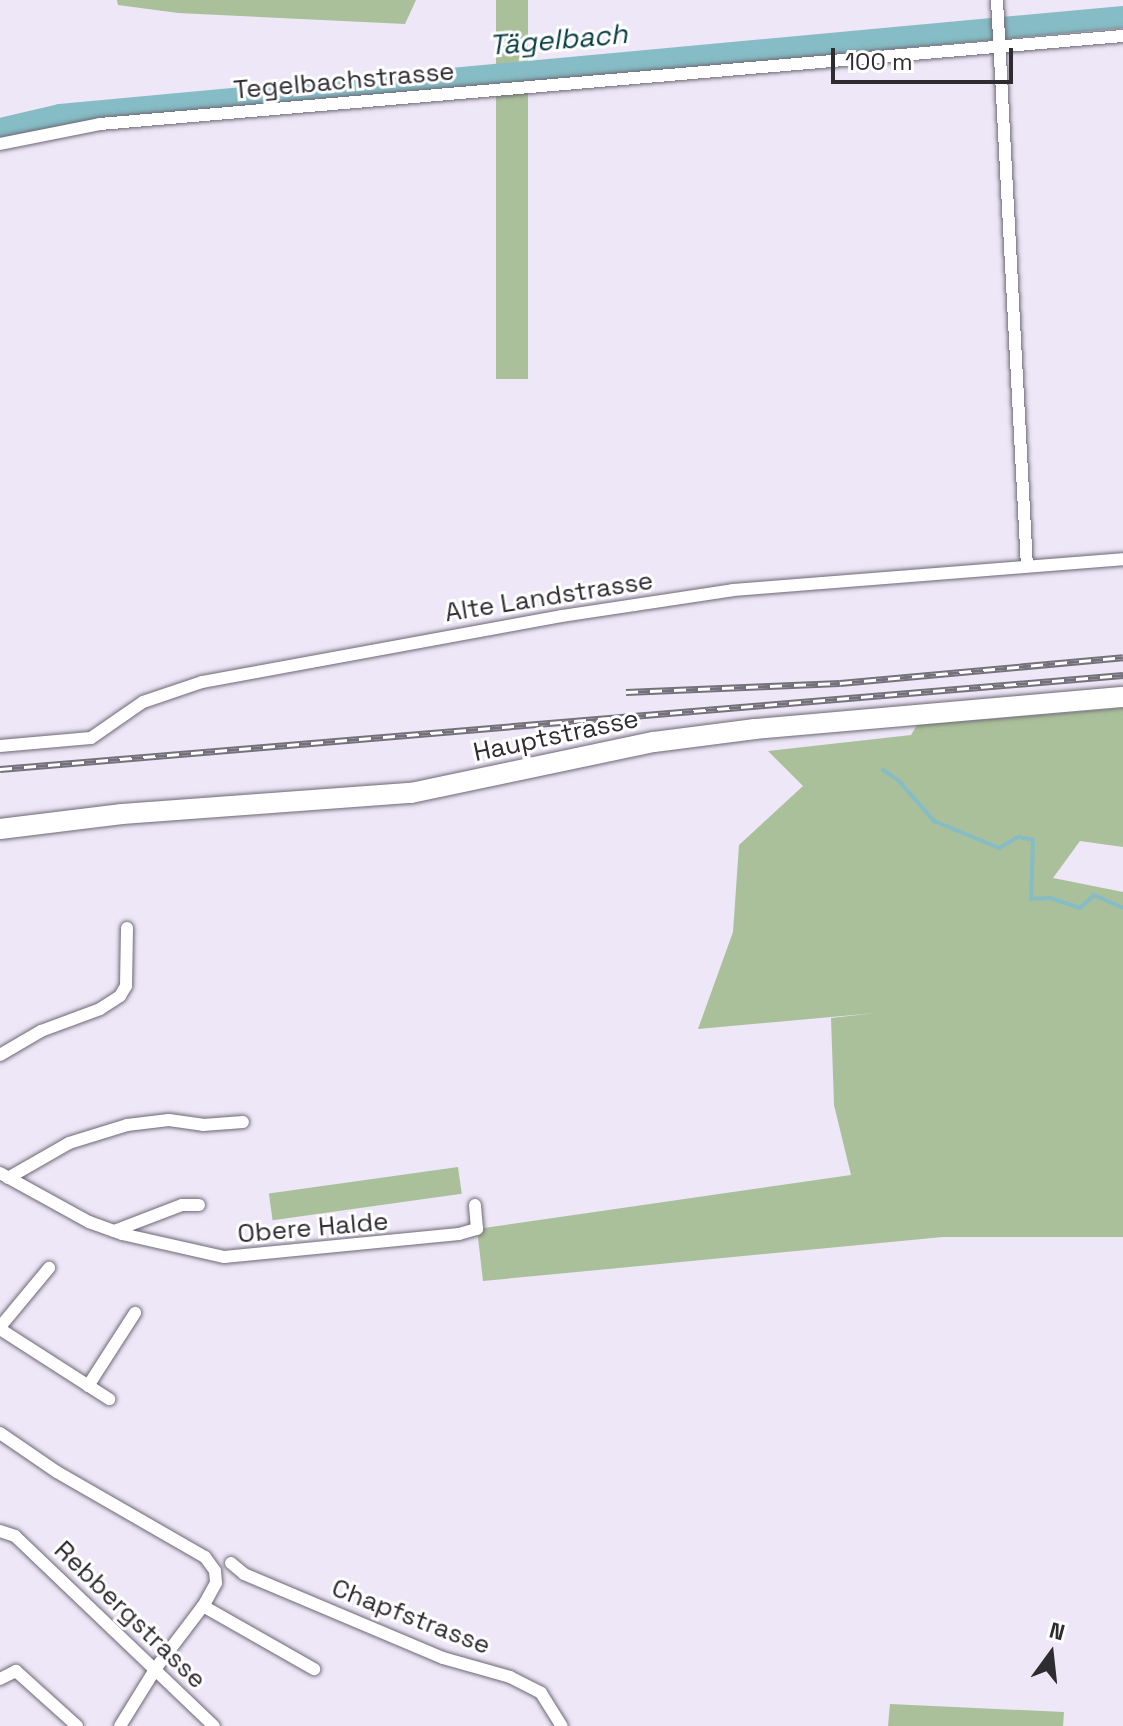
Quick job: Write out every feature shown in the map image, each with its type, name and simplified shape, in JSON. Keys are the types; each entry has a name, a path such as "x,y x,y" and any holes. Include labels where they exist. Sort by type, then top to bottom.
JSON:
{"main road":[{"name":"Hauptstrasse","path":"0,829 122,814 411,793 615,749 753,729 1123,697"}],"street":[{"path":"997,0 1027,566"},
{"name":"Tegelbachstrasse","path":"0,144 100,124 1000,41 1123,36"},
{"name":"Alte Landstrasse","path":"0,746 91,738 143,702 202,682 551,618 733,590 1123,559"},
{"path":"0,1055 41,1031 100,1009 120,996 126,986 127,928"},
{"path":"4,1175 69,1143 127,1125 169,1120 203,1125 243,1122"},
{"name":"Obere Halde","path":"4,1175 89,1222 114,1231 224,1257 405,1242 477,1229 475,1205"},
{"path":"114,1231 182,1205 199,1205"},
{"path":"49,1268 0,1328 109,1399"},
{"path":"88,1386 135,1313"},
{"path":"0,1433 57,1472 205,1557 215,1571 216,1583 203,1606 156,1668 120,1726"},
{"name":"Rebbergstrasse","path":"0,1531 15,1536 214,1726"},
{"name":"Chapfstrasse","path":"231,1563 244,1574 443,1658 510,1677 541,1693 562,1726"},
{"path":"203,1606 314,1669"},
{"path":"0,1679 16,1671 77,1726"}],"green space":[{"path":"117,0 416,0 405,24 178,13 118,5"},
{"path":"496,0 528,0 528,379 496,379"},
{"path":"1123,708 1123,847 1080,841 1053,878 1123,892 1123,1237 943,1237 483,1281 477,1229 851,1175 834,1105 831,1018 876,1013 698,1029 733,932 739,845 803,786 768,751 911,735 917,725"},
{"path":"458,1167 462,1194 273,1220 269,1194"},
{"path":"890,1704 1064,1712 1063,1726 888,1726"}],"waterway":[{"name":"Tägelbach","path":"0,129 60,115 1123,17"},
{"path":"883,770 898,780 934,821 999,848 1018,837 1033,840 1031,899 1050,898 1080,908 1094,895 1123,908"}],"railway":[{"path":"626,692 840,683 1123,657"},
{"path":"0,769 1123,675"}]}
